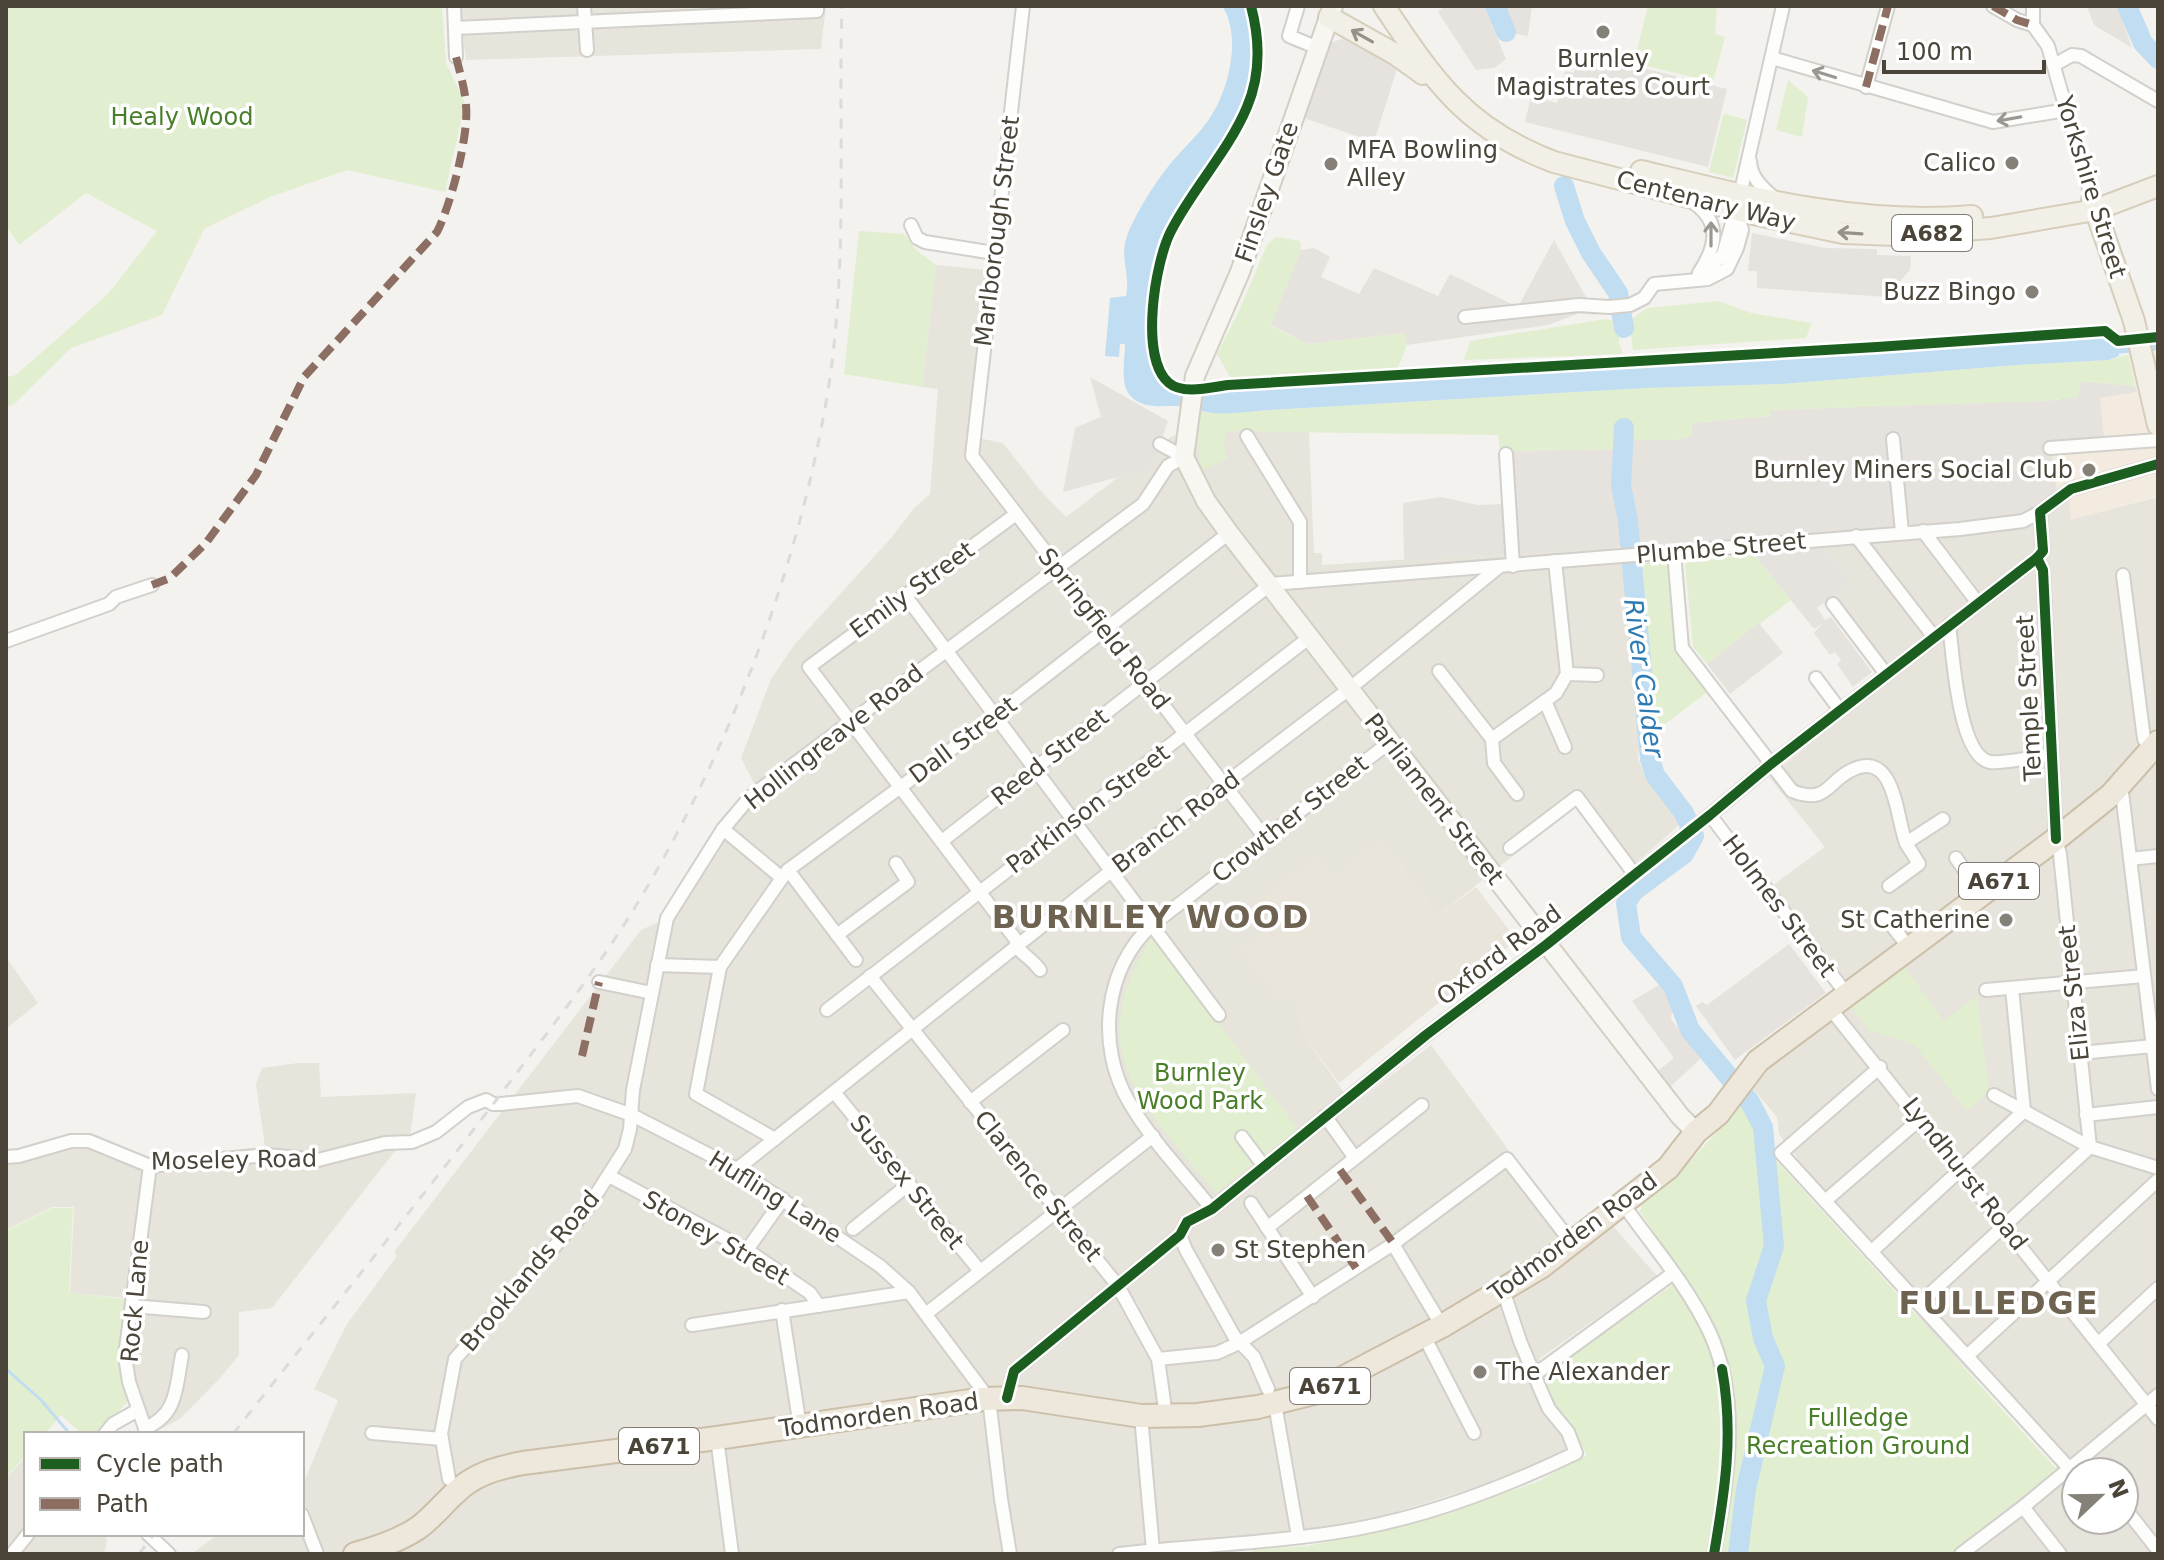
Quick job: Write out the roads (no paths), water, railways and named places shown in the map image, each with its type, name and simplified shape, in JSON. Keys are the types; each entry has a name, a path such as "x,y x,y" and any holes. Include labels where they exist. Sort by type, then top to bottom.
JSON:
{"highway":[{"name":"Todmorden Road","path":"355,1554 380,1547 419,1527 457,1491 493,1469 998,1398 1141,1416 1166,1416 1198,1415 1271,1396 1314,1393 1433,1331 1503,1290 1542,1266 1623,1204 1668,1168 1696,1132 1718,1114 1758,1061 2056,839 2111,795 2154,746"}],"main road":[{"name":"Centenary Way","path":"1384,6 1439,85 1521,149 1554,162 1685,197 1744,208 1775,210 1843,233 1895,235 1991,228 2099,203"},
{"name":"Centenary Way","path":"1398,6 1471,109 1557,151 1711,188 1744,208"},
{"name":"A682","path":"1331,12 1439,85"},
{"name":"A682","path":"2099,203 2158,175"},
{"name":"A682","path":"2099,203 2158,186"},
{"name":"Yorkshire Street","path":"2099,203 2148,371 2158,425"}],"street":[{"path":"454,6 456,57"},
{"path":"584,6 587,50"},
{"name":"Marlborough Street","path":"972,456 1023,6"},
{"path":"1298,6 1289,36 1318,48"},
{"path":"1465,317 1579,305 1630,305 1644,298 1654,284 1708,279 1727,269 1737,248 1750,150 1783,6"},
{"path":"1866,87 1888,6"},
{"path":"1993,6 2033,25"},
{"name":"Yorkshire Street","path":"2033,6 2033,25 2048,46 2066,110 2099,203"},
{"path":"455,28 817,9"},
{"name":"Finsley Gate","path":"1184,457 1195,376 1240,272 1331,12"},
{"path":"2054,65 2072,55 2081,56 2158,101"},
{"path":"1772,58 1993,122 2066,110"},
{"path":"1750,150 1751,169 1775,210"},
{"path":"1685,197 1704,211 1714,230 1707,261 1695,279"},
{"path":"1695,279 1723,255 1744,208"},
{"path":"911,225 917,238 925,242 994,253"},
{"path":"1247,436 1300,522 1300,582"},
{"path":"1893,439 1902,532"},
{"path":"2050,448 2158,440"},
{"path":"1160,444 1184,457"},
{"path":"1506,454 1508,565"},
{"name":"Springfield Road","path":"972,456 1266,839"},
{"name":"Parliament Street","path":"1184,457 1206,501 1229,533 1546,945 1680,1116 1696,1132"},
{"name":"Hollingreave Road","path":"632,1115 633,1090 667,918 723,829 750,797 1143,504 1168,466 1184,457"},
{"name":"Plumbe Street","path":"1271,584 2023,521 2071,489 2158,464"},
{"name":"Temple Street","path":"2040,512 2043,551 2037,558 2043,570 2056,839"},
{"name":"Emily Street","path":"853,721 809,667 1016,514"},
{"path":"1923,531 1978,603"},
{"name":"Dall Street","path":"720,967 785,874 1229,533"},
{"path":"1856,536 1934,637"},
{"path":"1674,552 1682,648 1792,791 1804,795 1816,794 1831,788 1851,770 1863,767 1875,768 1885,776 1893,789 1906,843 1919,864 1889,886"},
{"name":"Oxford Road","path":"998,1398 1014,1371 1180,1235 1187,1222 1212,1209 1426,1035 1546,945 1771,764 2037,558"},
{"path":"1492,739 1556,693 1567,674 1555,561"},
{"name":"Branch Road","path":"737,1169 1111,871 1508,565"},
{"path":"2123,575 2144,739 2154,746"},
{"name":"Reed Street","path":"942,841 1271,584"},
{"path":"6,641 152,585"},
{"path":"904,594 1219,1015"},
{"path":"1833,604 1886,674"},
{"path":"1949,625 1965,732 1976,754 1990,762 2052,755"},
{"name":"Parkinson Street","path":"827,1010 1310,637"},
{"path":"1439,671 1492,739 1494,763 1517,794"},
{"path":"1567,674 1597,675"},
{"path":"1816,678 1840,710"},
{"path":"1545,701 1565,747"},
{"path":"853,721 980,892 1022,954 1031,957 1040,970"},
{"name":"Crowther Street","path":"1212,1209 1127,1100 1115,1067 1109,1028 1117,974 1139,937 1152,925 1390,742"},
{"path":"2121,784 2158,1089"},
{"path":"1510,848 1577,797 1635,875"},
{"name":"Holmes Street","path":"1707,818 1820,961 1838,1001"},
{"path":"1906,843 1943,819"},
{"path":"723,829 785,874 856,960"},
{"name":"Eliza Street","path":"2056,839 2090,1147"},
{"path":"2130,859 2158,856"},
{"path":"1956,858 1981,894"},
{"path":"837,935 908,882 896,863"},
{"path":"1883,914 1910,949"},
{"path":"657,965 720,967 696,1094 775,1139"},
{"name":"Clarence Street","path":"870,976 1118,1286 1158,1359 1166,1416"},
{"path":"1986,990 2144,976"},
{"path":"599,982 652,993"},
{"path":"2012,988 2024,1111"},
{"name":"Lyndhurst Road","path":"1838,1001 1880,1067 2158,1419"},
{"path":"970,1102 1063,1030"},
{"path":"2080,1053 2153,1046"},
{"path":"1880,1067 1781,1153 2060,1458"},
{"name":"Sussex Street","path":"834,1092 980,1271"},
{"path":"1994,1095 2090,1147 2158,1168"},
{"name":"Hufling Lane","path":"501,1104 578,1096 632,1115 737,1169 880,1266 909,1292 998,1398"},
{"name":"Moseley Road","path":"6,1157 71,1141 89,1141 150,1166 267,1155 318,1160 385,1143 412,1142 436,1132 468,1107 486,1100 501,1104"},
{"path":"1267,1228 1422,1105"},
{"path":"2086,1115 2158,1107"},
{"path":"1871,1252 2024,1111"},
{"name":"Brooklands Road","path":"449,1479 442,1439 455,1359 576,1222 625,1149 632,1115"},
{"path":"1325,1116 1355,1158"},
{"path":"1825,1201 1920,1119"},
{"path":"927,1313 1153,1136"},
{"path":"1242,1137 1263,1165"},
{"path":"1919,1304 2090,1147"},
{"path":"1158,1359 1217,1353 1239,1343 1393,1244 1507,1159 1571,1242"},
{"name":"Rock Lane","path":"146,1431 129,1382 125,1356 150,1166"},
{"name":"Stoney Street","path":"609,1176 747,1250 810,1293 819,1306"},
{"path":"1967,1356 2158,1180"},
{"path":"853,1229 909,1184"},
{"path":"747,1250 783,1199"},
{"path":"1251,1203 1313,1297"},
{"path":"1623,1204 1688,1294 1709,1332 1722,1369 1728,1402 1729,1442 1714,1554"},
{"path":"1180,1235 1239,1343 1254,1357 1271,1396 1298,1536"},
{"path":"1393,1244 1433,1331 1474,1433"},
{"path":"1534,1375 1672,1274"},
{"path":"2099,1343 2158,1288"},
{"path":"1119,1554 1358,1528 1409,1516 1514,1482 1576,1453 1568,1432 1549,1409 1503,1290"},
{"path":"692,1325 909,1292"},
{"path":"132,1306 204,1312"},
{"path":"782,1310 800,1427"},
{"path":"146,1431 160,1422 171,1406 182,1355"},
{"path":"2085,1456 2158,1395"},
{"path":"998,1398 1001,1499 1010,1554"},
{"path":"107,1432 113,1424 138,1410"},
{"path":"1141,1416 1153,1550"},
{"path":"372,1433 442,1439"},
{"path":"717,1438 732,1554"},
{"path":"1961,1554 2060,1476"},
{"path":"2023,1507 2060,1554"},
{"path":"306,1513 317,1554"},
{"path":"2140,1527 2158,1550"},
{"path":"12,1554 26,1536"},
{"path":"150,1536 169,1554"}],"water":[{"path":"1222,6 1248,6 1254,42 1252,66 1247,90 1235,119 1165,227 1153,261 1147,334 1156,374 1170,388 1202,392 2108,336 2118,342 2119,356 2108,360 1782,384 1645,388 1230,413 1180,406 1151,406 1139,402 1126,389 1125,344 1120,344 1119,357 1105,356 1110,298 1126,296 1125,244 1140,208 1165,170 1207,123 1223,92 1232,46 1228,18"}],"waterway":[{"name":"River Calder","path":"1495,6 1506,32"},
{"path":"2127,6 2143,43 2158,59"},
{"name":"River Calder","path":"1564,186 1575,221 1591,253 1618,293 1624,328"},
{"path":"2107,349 2158,345"},
{"name":"River Calder","path":"1624,428 1621,485 1628,521 1650,759 1655,775 1684,813 1694,836 1684,854 1634,891 1626,903 1631,937 1673,986 1690,1030 1750,1102 1763,1127 1774,1246 1756,1301 1763,1338 1775,1366 1746,1489 1738,1554"},
{"path":"6,1369 40,1399 68,1432"}],"railway":[{"path":"235,1432 465,1141 602,958 668,850 730,723 780,589 800,520 829,384 840,242 842,6"},
{"path":"139,1554 152,1536"}],"place":[{"name":"Burnley Magistrates Court","path":"1603,32"},
{"name":"Calico","path":"2012,163"},
{"name":"MFA Bowling Alley","path":"1331,164"},
{"name":"Buzz Bingo","path":"2032,292"},
{"name":"Burnley Miners Social Club","path":"2089,470"},
{"name":"St Catherine","path":"2006,920"},
{"name":"St Stephen","path":"1218,1250"},
{"name":"The Alexander","path":"1480,1372"}],"district":[{"name":"BURNLEY WOOD","path":"1151,917"},
{"name":"FULLEDGE","path":"1999,1303"}],"park label":[{"name":"Healy Wood","path":"182,117"},
{"name":"Burnley Wood Park","path":"1200,1087"},
{"name":"Fulledge Recreation Ground","path":"1858,1432"}]}
